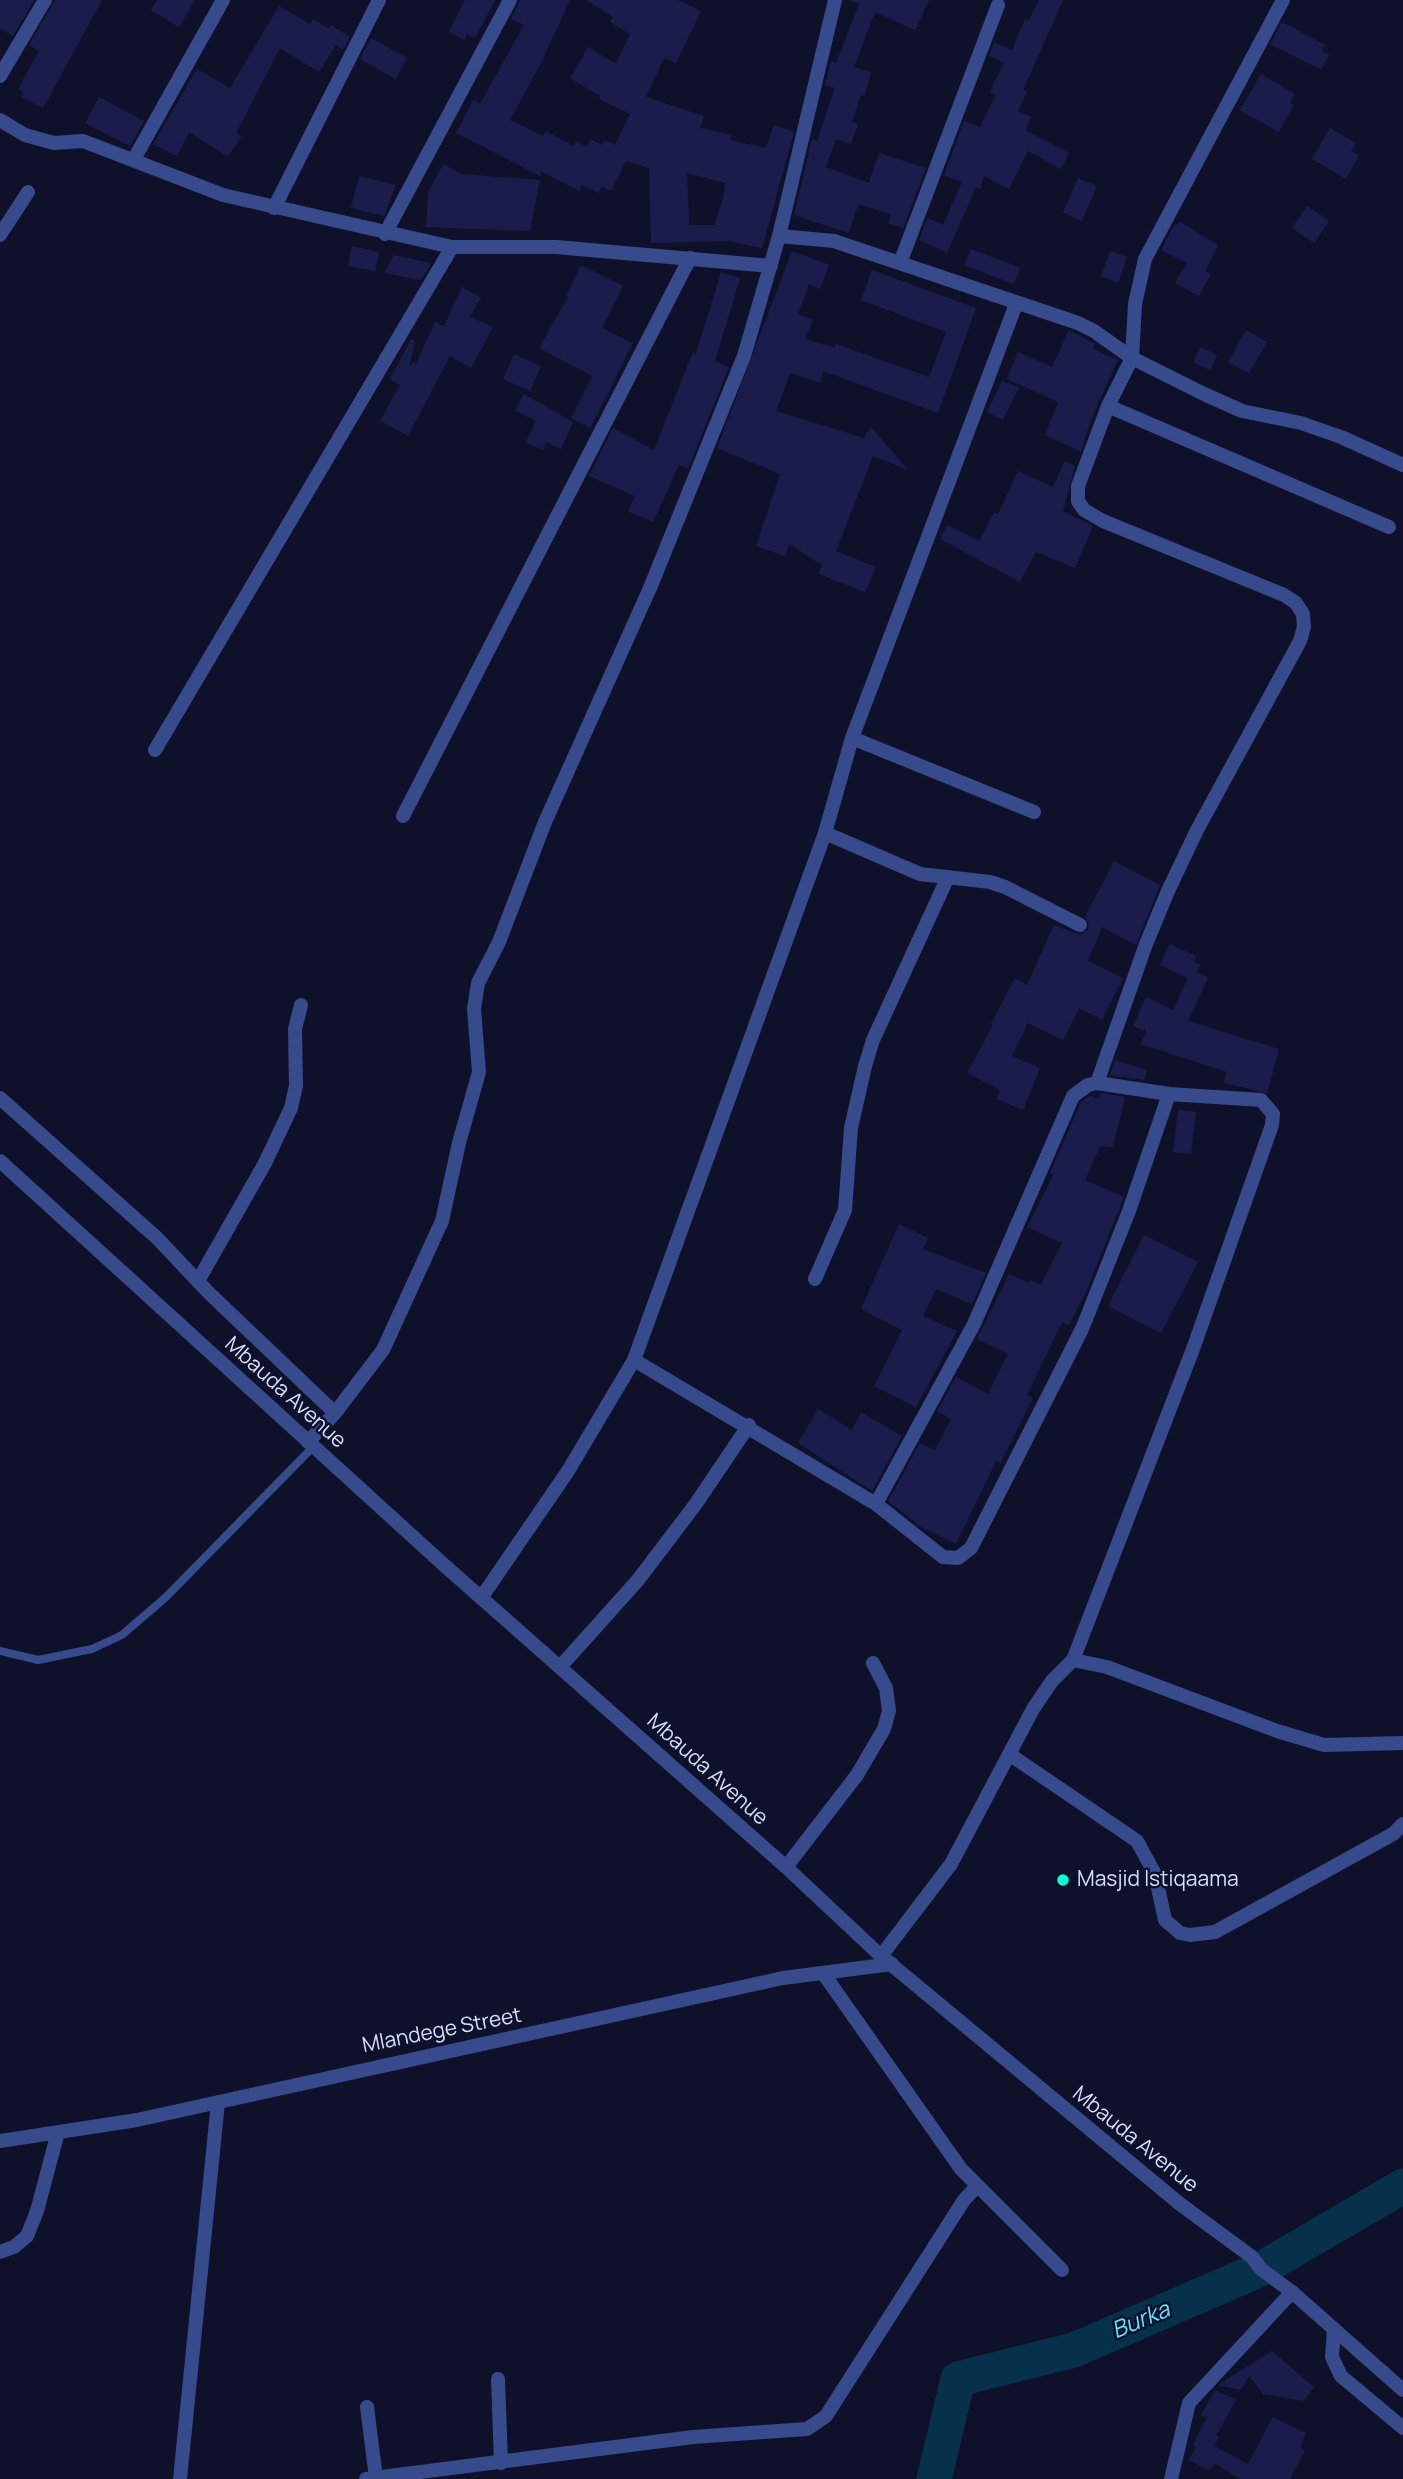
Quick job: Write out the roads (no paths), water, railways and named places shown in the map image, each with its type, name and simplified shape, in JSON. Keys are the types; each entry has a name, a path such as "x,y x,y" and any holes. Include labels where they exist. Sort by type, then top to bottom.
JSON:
{"street":[{"path":"0,76 45,0"},
{"path":"134,159 223,0"},
{"path":"274,208 379,0"},
{"path":"384,234 510,0"},
{"path":"310,1444 383,1350 442,1221 459,1143 479,1073 474,1009 478,983 499,942 545,821 579,753 704,459 744,356 779,236 835,0"},
{"path":"1097,1083 1146,944 1168,891 1197,830 1300,640 1304,627 1296,603 1284,595 1121,529 1084,510 1078,501 1077,486 1108,405 1132,358 1135,304 1146,259 1283,0"},
{"path":"900,263 998,5"},
{"path":"0,120 25,135 54,143 83,141 223,195 384,234 452,247 556,247 771,266"},
{"path":"0,235 27,192"},
{"path":"779,236 834,241 1094,331 1132,358 1242,411 1301,423 1341,436 1403,465"},
{"path":"155,750 452,247"},
{"path":"402,816 690,258"},
{"path":"481,1598 568,1471 634,1360 825,833 852,738 1016,304"},
{"path":"1108,405 1389,527"},
{"path":"852,738 1034,813"},
{"path":"825,833 907,870 1005,887 1080,925"},
{"path":"815,1279 845,1210 851,1128 864,1066 873,1040 947,879"},
{"path":"198,1281 265,1163 291,1108 296,1086 295,1030 301,1005"},
{"path":"876,1504 974,1324 1068,1105 1081,1088 1097,1083 1169,1094 1261,1100 1273,1114 1272,1125 1193,1349 1073,1660 1046,1690 951,1864 887,1960"},
{"path":"634,1360 729,1417 749,1425 876,1504 943,1557 958,1558 971,1548 1082,1329 1129,1211 1169,1094"},
{"path":"0,1098 157,1238 335,1413"},
{"name":"Mbauda Avenue","path":"0,1161 310,1444 887,1960 997,2055 1292,2292 1403,2390"},
{"path":"560,1667 638,1580 695,1505 749,1425"},
{"path":"1073,1660 1107,1667 1277,1731 1324,1745 1403,1743"},
{"path":"786,1867 857,1775 884,1729 890,1710 886,1688 873,1663"},
{"path":"1009,1754 1137,1841 1156,1874 1165,1920 1180,1933 1190,1936 1215,1932 1393,1834 1403,1824"},
{"name":"Mlandege Street","path":"0,2141 137,2120 783,1978 887,1960"},
{"path":"823,1973 885,2066 961,2169 1062,2270"},
{"path":"180,2479 218,2102"},
{"path":"0,2252 14,2247 26,2236 37,2211 58,2132"},
{"path":"367,2407 371,2478 693,2437 807,2429 826,2416 964,2200 977,2186"},
{"path":"1171,2479 1189,2403 1292,2292"},
{"path":"1334,2329 1332,2357 1340,2376 1403,2428"},
{"path":"498,2379 501,2463"}],"lane":[{"path":"0,1651 38,1660 92,1649 122,1635 166,1597 310,1444"}],"waterway":[{"name":"Burka","path":"934,2479 958,2379 1074,2350 1261,2269 1403,2186"}],"place":[{"name":"Masjid Istiqaama","path":"1063,1880"}]}
